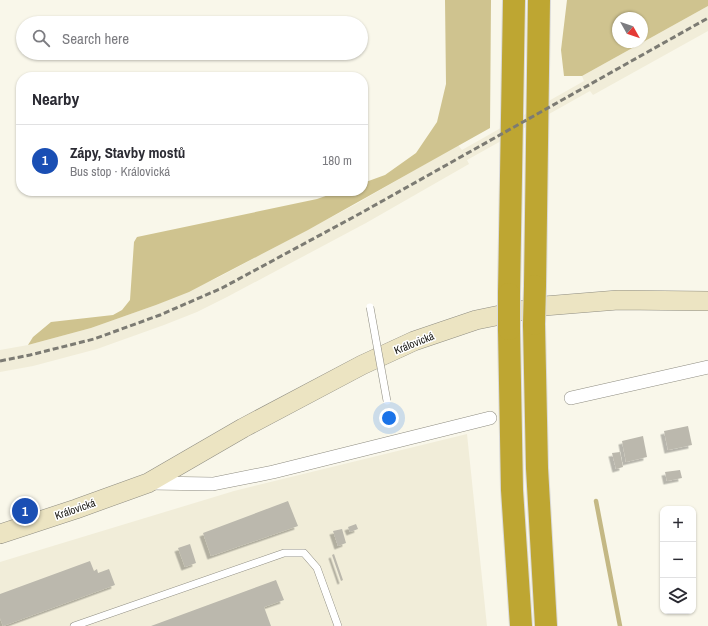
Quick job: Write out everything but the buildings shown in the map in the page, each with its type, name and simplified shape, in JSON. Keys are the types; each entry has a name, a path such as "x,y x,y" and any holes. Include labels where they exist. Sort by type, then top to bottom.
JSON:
{"highway":[{"path":"514,0 509,329 512,490 521,626"},
{"path":"539,0 534,324 537,468 546,626"}],"main road":[{"name":"Královická","path":"0,534 76,509 148,482 244,428 362,365 414,341 476,320 544,306 618,300 708,300"}],"street":[{"path":"571,398 708,367"},
{"name":"Královická","path":"148,482 213,484 273,472 490,418"}],"lane":[{"path":"370,307 387,401"},
{"path":"74,626 284,553 304,553 317,568 338,626"}],"shaded area":[{"path":"445,0 491,0 490,128 308,230 189,292 91,328 28,345 33,337 51,322 113,315 122,310 130,300 134,242 137,237 326,196 368,196 368,181 385,175 416,153 437,122 446,84"},
{"path":"567,0 708,0 708,6 648,39 648,12 612,12 612,48 632,48 582,76 564,76 561,50"},
{"path":"708,6 708,31 593,95 590,91 467,160 469,164 366,223 227,297 197,312 97,349 33,366 0,372 0,350 28,345 91,328 156,305 217,278 356,204 458,145 462,150 584,81 582,76 632,48 648,48 648,39"},
{"path":"467,434 487,626 0,626 0,562 234,491"}],"waterway":[{"path":"596,501 620,626"}],"railway":[{"path":"0,361 94,339 160,315 222,288 361,213 708,18"}],"place":[{"name":"Zápy, Stavby mostů","path":"25,511"}]}
